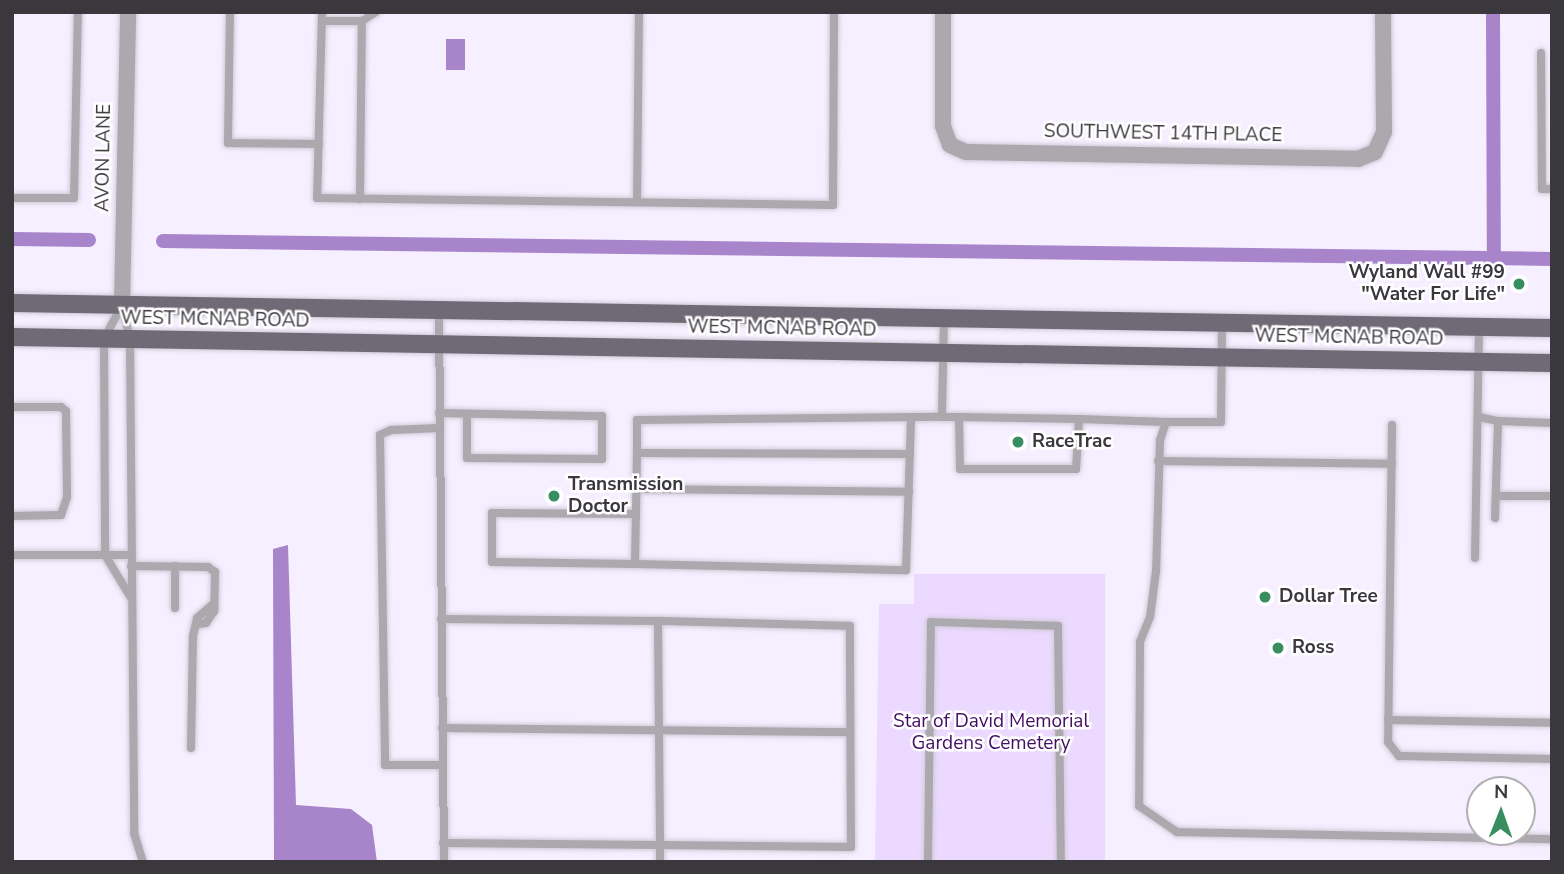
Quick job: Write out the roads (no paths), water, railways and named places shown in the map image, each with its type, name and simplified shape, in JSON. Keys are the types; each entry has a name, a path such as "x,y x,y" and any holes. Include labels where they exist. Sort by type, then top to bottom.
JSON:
{"main road":[{"name":"WEST MCNAB ROAD","path":"12,303 1552,328"},
{"name":"WEST MCNAB ROAD","path":"12,337 1552,363"}],"street":[{"name":"AVON LANE","path":"122,305 128,12"},
{"name":"SOUTHWEST 14TH PLACE","path":"943,12 943,126 950,145 966,152 1358,159 1376,152 1384,132 1383,12"}],"lane":[{"path":"12,198 74,198 78,12"},
{"path":"230,12 228,143 319,144"},
{"path":"376,12 362,21 322,17 317,198 833,205 834,12"},
{"path":"637,202 639,12"},
{"path":"360,199 362,21"},
{"path":"1541,52 1542,190 1552,189"},
{"path":"122,305 104,339 105,555 131,598"},
{"path":"122,305 130,340 134,833 143,862"},
{"path":"439,310 444,862"},
{"path":"942,417 944,318"},
{"path":"635,564 637,420 959,417 1220,422 1222,323"},
{"path":"1475,558 1479,327"},
{"path":"12,407 61,407 66,411 67,497 61,514 12,516"},
{"path":"439,413 602,416 602,459 467,458 467,414"},
{"path":"959,417 960,469 1076,469 1079,419"},
{"path":"1478,417 1498,421 1552,423"},
{"path":"636,514 492,513 492,562 906,570 911,419"},
{"path":"1495,518 1498,421"},
{"path":"1166,422 1158,461 1156,571 1150,617 1140,642 1139,806 1177,832 1552,839"},
{"path":"1392,425 1388,742 1399,756 1552,759"},
{"path":"439,428 391,430 380,435 385,765 443,765"},
{"path":"637,453 910,454"},
{"path":"1158,461 1392,464"},
{"path":"636,489 909,492"},
{"path":"1496,496 1552,494"},
{"path":"12,555 131,555"},
{"path":"131,566 208,567 215,572 212,605 214,611 206,623 198,624 193,636 191,748"},
{"path":"175,566 175,608"},
{"path":"441,619 850,626 851,847 443,843"},
{"path":"658,621 660,862"},
{"path":"928,862 931,622 1058,626 1061,862"},
{"path":"1388,720 1552,723"},
{"path":"442,729 850,732"}],"waterway":[{"path":"1493,12 1494,257"},
{"path":"12,239 89,240"},
{"path":"163,241 1552,259"}],"place":[{"name":"Wyland Wall #99 \"Water For Life\"","path":"1519,284"},
{"name":"RaceTrac","path":"1018,442"},
{"name":"Transmission Doctor","path":"554,496"},
{"name":"Dollar Tree","path":"1265,597"},
{"name":"Ross","path":"1278,648"}],"park label":[{"name":"Star of David Memorial Gardens Cemetery","path":"991,733"}]}
